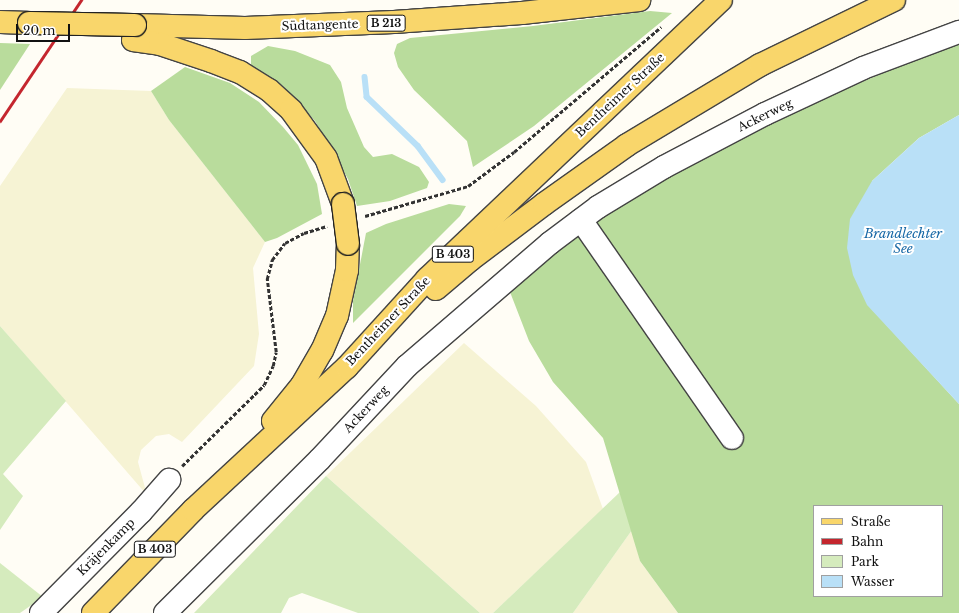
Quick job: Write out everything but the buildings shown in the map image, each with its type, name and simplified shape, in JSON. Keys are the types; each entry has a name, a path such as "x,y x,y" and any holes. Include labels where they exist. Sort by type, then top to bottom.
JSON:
{"main road":[{"name":"Südtangente","path":"134,33 394,22 638,0"},
{"name":"Bentheimer Straße","path":"93,613 193,510 347,367 427,279 721,0"},
{"path":"347,367 470,260 627,145 760,65 894,0"},
{"path":"0,22 29,23 134,33 160,44 211,60 240,72 269,90 291,110 326,158 343,204 348,244 343,293 337,316 322,351 302,385 219,487"}],"street":[{"name":"Ackerweg","path":"165,613 320,459 407,366 550,243 581,220 664,167 765,114 863,68 959,32"},
{"path":"581,220 732,438"},
{"name":"Kräjenkamp","path":"41,613 141,512 169,480"}],"path":[{"path":"362,216 468,186 514,152 666,23"},
{"path":"169,480 264,384 273,366 276,352 267,279 272,260 285,243 304,233 330,226"}],"shaded area":[{"path":"67,88 151,91 169,120 265,242 253,268 259,334 254,366 182,442 169,434 156,436 141,450 138,462 147,495 0,326 0,186"},
{"path":"464,343 536,406 586,462 603,509 493,613 480,613 326,476"},
{"path":"632,530 640,561 678,613 573,613"}],"green space":[{"path":"650,11 672,13 534,126 473,167 467,141 414,90 398,67 394,53 397,44 410,38 533,26"},
{"path":"0,43 30,44 0,90"},
{"path":"959,44 959,115 919,138 872,181 868,305 959,404 959,613 678,613 640,561 603,438 553,382 529,341 510,292 544,260 606,215 667,178 806,105 927,55"},
{"path":"268,46 295,51 330,65 341,82 347,108 364,147 373,157 392,154 419,167 429,182 427,188 390,201 357,206 348,179 315,121 283,86 251,65 251,56"},
{"path":"185,67 230,83 259,102 283,127 298,145 317,184 322,214 277,238 265,242 169,120 151,91"},
{"path":"449,204 466,206 460,216 353,323 353,301 366,233 386,224"},
{"path":"0,326 66,401 3,474 23,496 0,530"},
{"path":"326,476 480,613 358,613 302,593 289,598 281,613 194,613"},
{"path":"620,492 632,530 573,613 493,613"},
{"path":"0,563 43,597 20,613 0,613"}],"water":[{"name":"Brandlechter See","path":"959,115 959,404 867,305 853,275 847,248 850,219 872,181 919,138"}],"waterway":[{"path":"365,77 367,97 418,146 443,180"}],"railway":[{"path":"0,121 81,0"}]}
